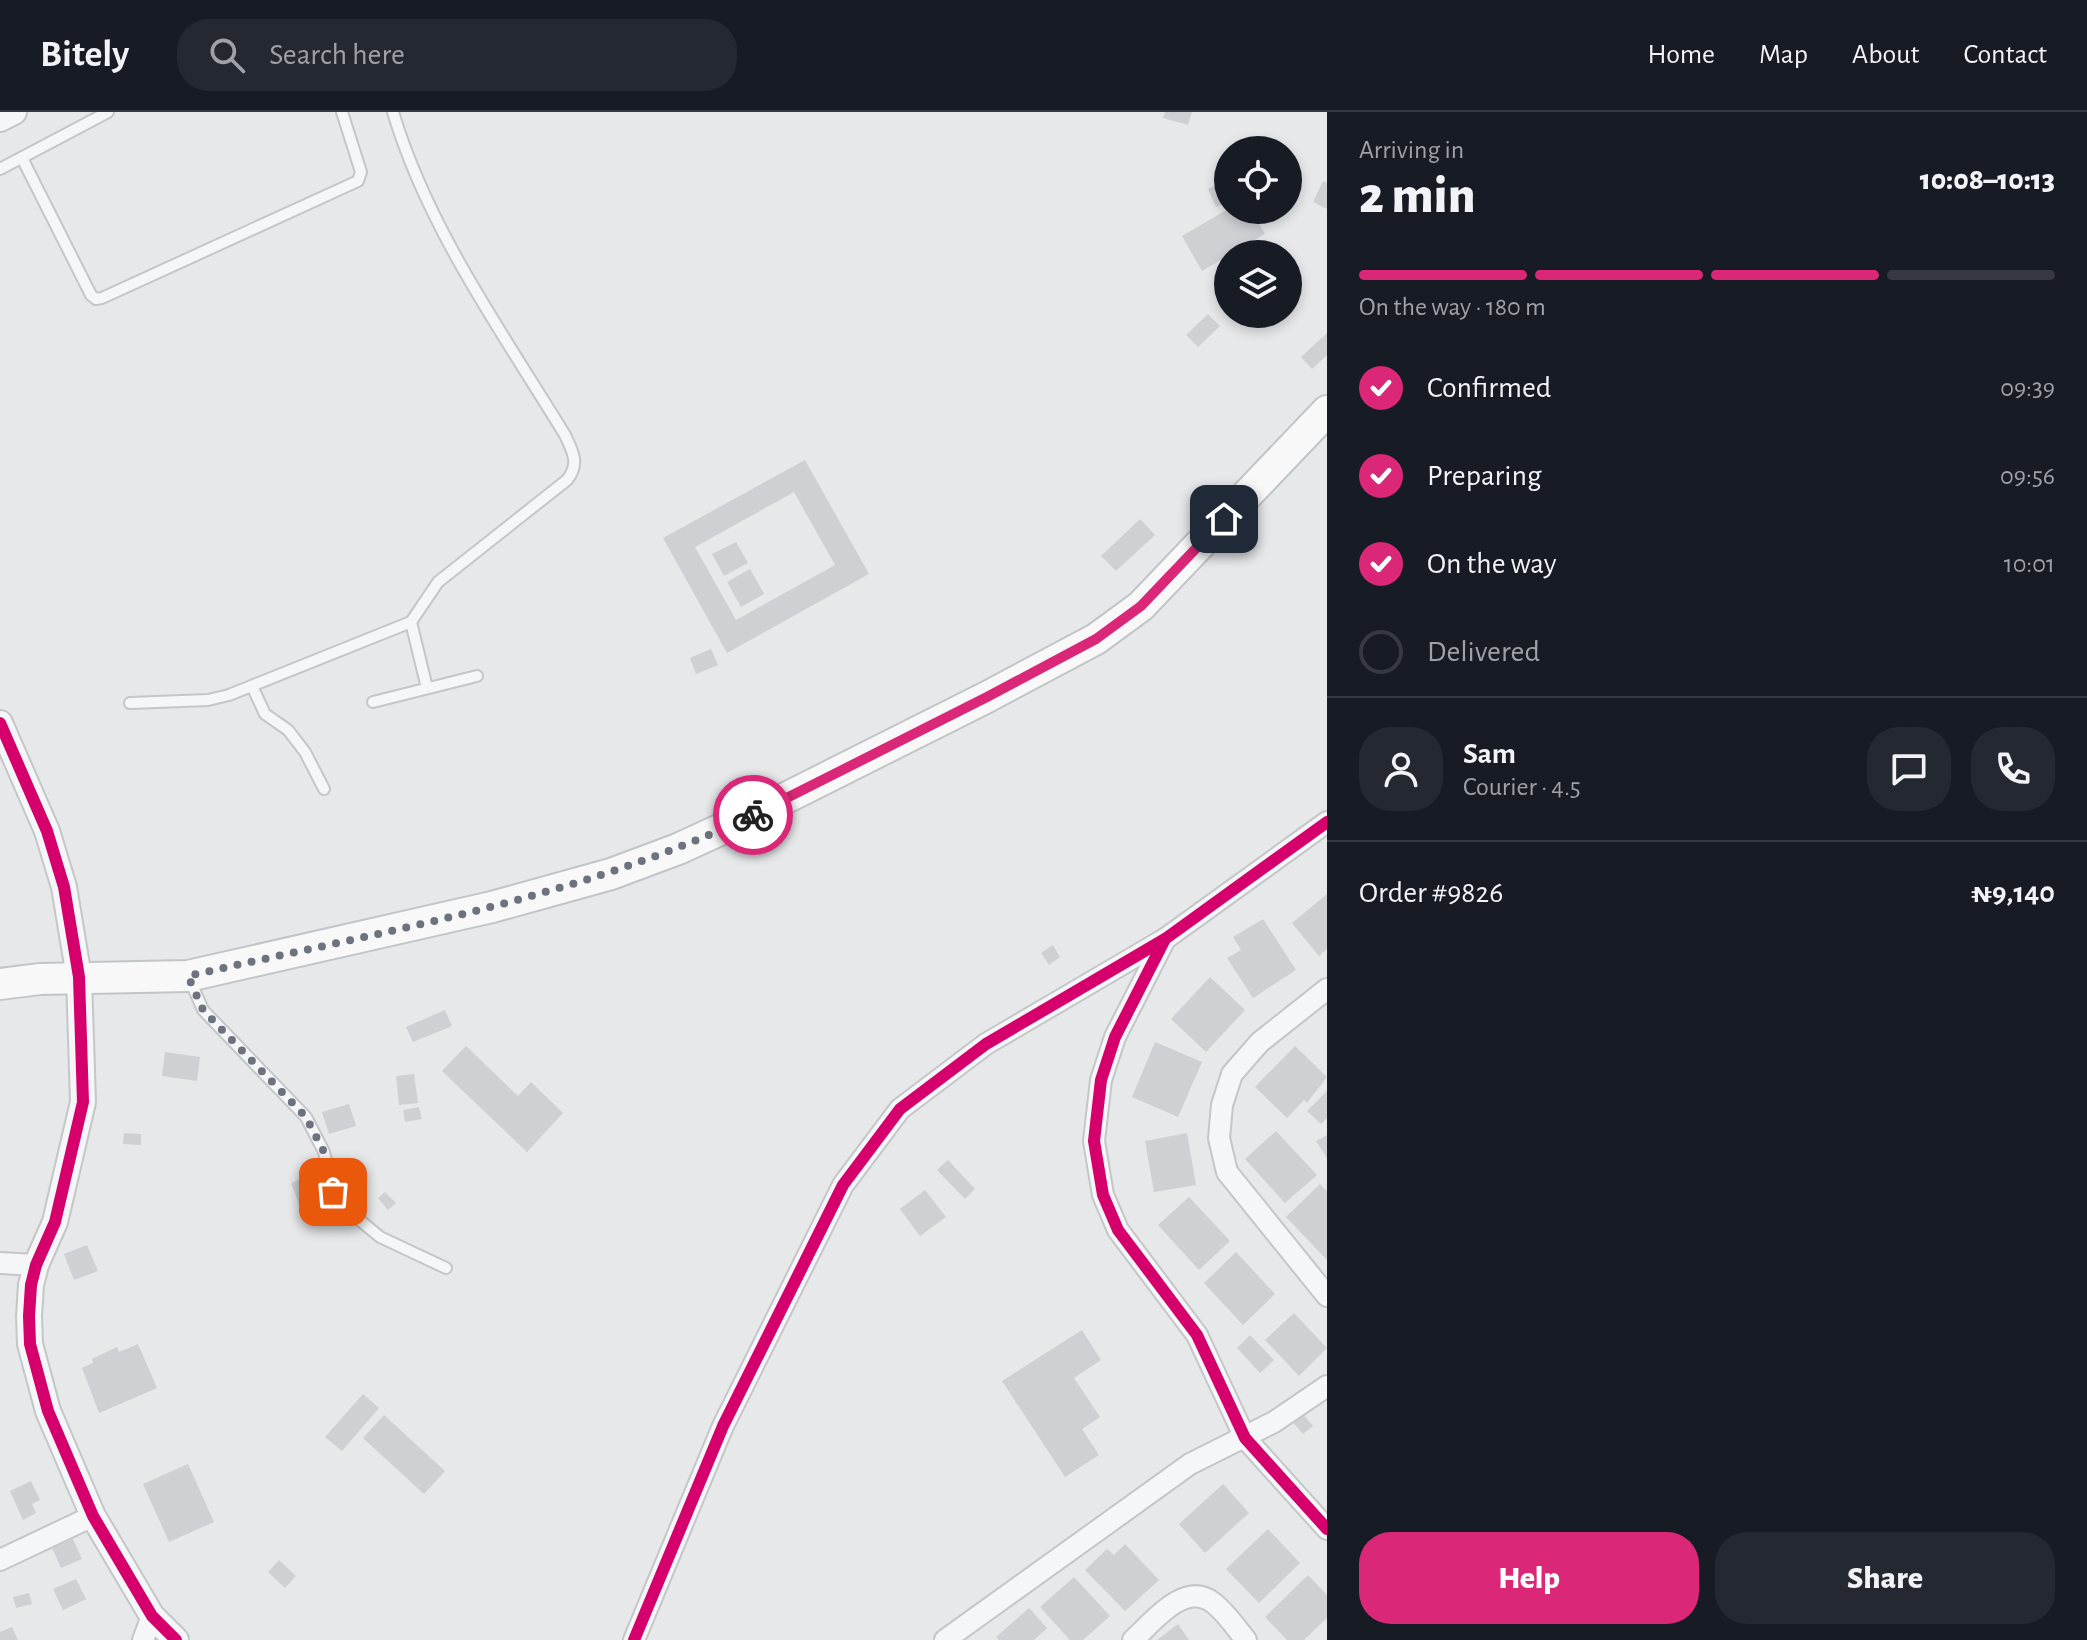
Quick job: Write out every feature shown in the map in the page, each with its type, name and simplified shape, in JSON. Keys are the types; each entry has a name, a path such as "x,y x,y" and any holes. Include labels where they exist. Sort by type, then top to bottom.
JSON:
{"main road":[{"path":"0,984 79,977 188,976 492,907 611,874 678,849 987,697 1096,639 1141,606 1327,411"}],"street":[{"path":"0,119 14,112"},
{"path":"0,723 47,831 64,887 79,977 83,1102 55,1222 36,1265 29,1316 30,1344 48,1411 143,1632 176,1640"},
{"path":"634,1640 723,1426 843,1185 900,1109 986,1044 1165,939 1327,822"},
{"path":"1165,939 1115,1037 1101,1080 1094,1141 1103,1195 1118,1230 1197,1335 1245,1438 1327,1529"},
{"path":"1327,989 1260,1042 1232,1074 1222,1105 1219,1138 1227,1172 1327,1296"},
{"path":"0,1263 36,1265"},
{"path":"952,1638 1190,1464 1245,1438 1327,1386"},
{"path":"0,1560 93,1516"},
{"path":"1133,1640 1171,1606 1181,1599 1197,1595 1212,1602 1246,1640"}],"lane":[{"path":"0,169 108,112"},
{"path":"22,158 86,286 96,299 358,181 361,172 342,112"},
{"path":"130,703 208,700 252,686 411,622 438,582 574,472 576,463 565,435 446,237 404,149 393,112"},
{"path":"411,622 427,688"},
{"path":"373,702 477,676"},
{"path":"252,686 265,714 288,730 305,752 324,789"},
{"path":"188,976 203,1010 306,1117 324,1152 333,1192 351,1213 380,1237 446,1268"}],"building":[{"path":"1165,112 1192,112 1188,125 1163,118"},
{"path":"1323,181 1327,183 1327,209 1313,202"},
{"path":"1214,186 1214,202 1208,189"},
{"path":"1214,217 1214,224 1259,224 1265,234 1255,240 1214,240 1214,264 1202,271 1182,236"},
{"path":"1208,314 1214,320 1214,328 1218,328 1198,347 1186,335"},
{"path":"1327,333 1327,355 1312,369 1301,357"},
{"path":"805,460 869,574 727,653 663,538","holes":["794,492 835,565 736,620 695,547"]},
{"path":"1140,519 1155,535 1116,571 1101,556"},
{"path":"736,542 748,563 724,576 712,554"},
{"path":"750,569 764,594 741,607 727,582"},
{"path":"711,649 718,665 696,674 690,658"},
{"path":"1327,894 1327,949 1319,956 1292,923"},
{"path":"1263,919 1296,970 1253,998 1227,958 1241,950 1233,937"},
{"path":"1053,945 1060,957 1049,965 1041,953"},
{"path":"1210,977 1245,1010 1206,1052 1171,1019"},
{"path":"445,1010 452,1026 413,1042 406,1027"},
{"path":"1155,1042 1202,1062 1178,1117 1132,1097"},
{"path":"466,1046 518,1096 531,1082 563,1113 527,1152 442,1071"},
{"path":"1295,1046 1327,1077 1307,1103 1304,1100 1287,1118 1255,1087"},
{"path":"165,1052 200,1057 197,1081 162,1076"},
{"path":"414,1074 418,1103 399,1105 396,1076"},
{"path":"1327,1091 1327,1118 1321,1124 1307,1111"},
{"path":"349,1104 356,1126 329,1134 322,1112"},
{"path":"419,1107 422,1119 405,1122 403,1110"},
{"path":"1276,1131 1317,1175 1285,1203 1245,1159"},
{"path":"124,1133 141,1134 141,1145 123,1144"},
{"path":"1187,1133 1196,1185 1154,1192 1145,1141"},
{"path":"1327,1135 1327,1158 1316,1141"},
{"path":"948,1160 975,1189 965,1199 937,1170"},
{"path":"320,1172 326,1187 344,1181 353,1205 306,1223 291,1183"},
{"path":"1320,1184 1327,1191 1327,1260 1286,1217"},
{"path":"925,1190 946,1217 920,1236 900,1209"},
{"path":"385,1192 396,1203 388,1210 378,1198"},
{"path":"1189,1197 1230,1241 1199,1270 1158,1225"},
{"path":"87,1245 98,1271 74,1280 64,1254"},
{"path":"1236,1252 1275,1294 1243,1325 1204,1283"},
{"path":"1294,1313 1327,1348 1299,1376 1265,1340"},
{"path":"1082,1330 1101,1360 1074,1378 1100,1417 1082,1429 1099,1455 1065,1477 1002,1381"},
{"path":"1250,1335 1274,1360 1260,1373 1237,1348"},
{"path":"138,1344 157,1388 99,1413 82,1368 93,1363 92,1359 117,1347 119,1352"},
{"path":"363,1394 379,1408 342,1451 325,1437"},
{"path":"1300,1411 1313,1426 1303,1434 1290,1419"},
{"path":"384,1415 445,1471 424,1494 363,1438"},
{"path":"188,1464 214,1522 169,1542 143,1484"},
{"path":"31,1481 40,1500 32,1504 36,1513 23,1520 10,1491"},
{"path":"1223,1484 1249,1513 1205,1553 1179,1524"},
{"path":"1268,1529 1300,1563 1259,1603 1226,1569"},
{"path":"73,1539 82,1559 61,1568 52,1548"},
{"path":"1125,1544 1159,1580 1125,1611 1085,1570 1107,1549 1114,1555"},
{"path":"279,1560 296,1576 285,1588 268,1572"},
{"path":"1308,1575 1327,1595 1327,1618 1304,1640 1287,1640 1265,1617"},
{"path":"1074,1577 1110,1616 1083,1640 1070,1640 1040,1607"},
{"path":"76,1579 86,1599 63,1610 53,1589"},
{"path":"29,1593 32,1604 16,1608 13,1597"},
{"path":"1029,1608 1047,1628 1034,1640 999,1640 996,1637"},
{"path":"1178,1624 1189,1640 1157,1640"},
{"path":"12,1627 18,1640 0,1640 0,1632"}],"cycle path":[{"path":"0,723 47,831 64,887 79,977 83,1102 55,1222 36,1265 31,1285 30,1344 48,1411 93,1516 152,1616 176,1640"},
{"path":"634,1640 723,1426 843,1185 900,1109 986,1044 1165,939 1327,822"},
{"path":"1165,939 1115,1037 1101,1080 1094,1141 1103,1195 1118,1230 1197,1335 1245,1438 1327,1529"}],"way so far":[{"path":"333,1192 324,1152 306,1117 203,1010 188,976 492,907 611,874 678,849 753,815"}],"route":[{"path":"753,815 1096,639 1141,606 1224,519"}]}
